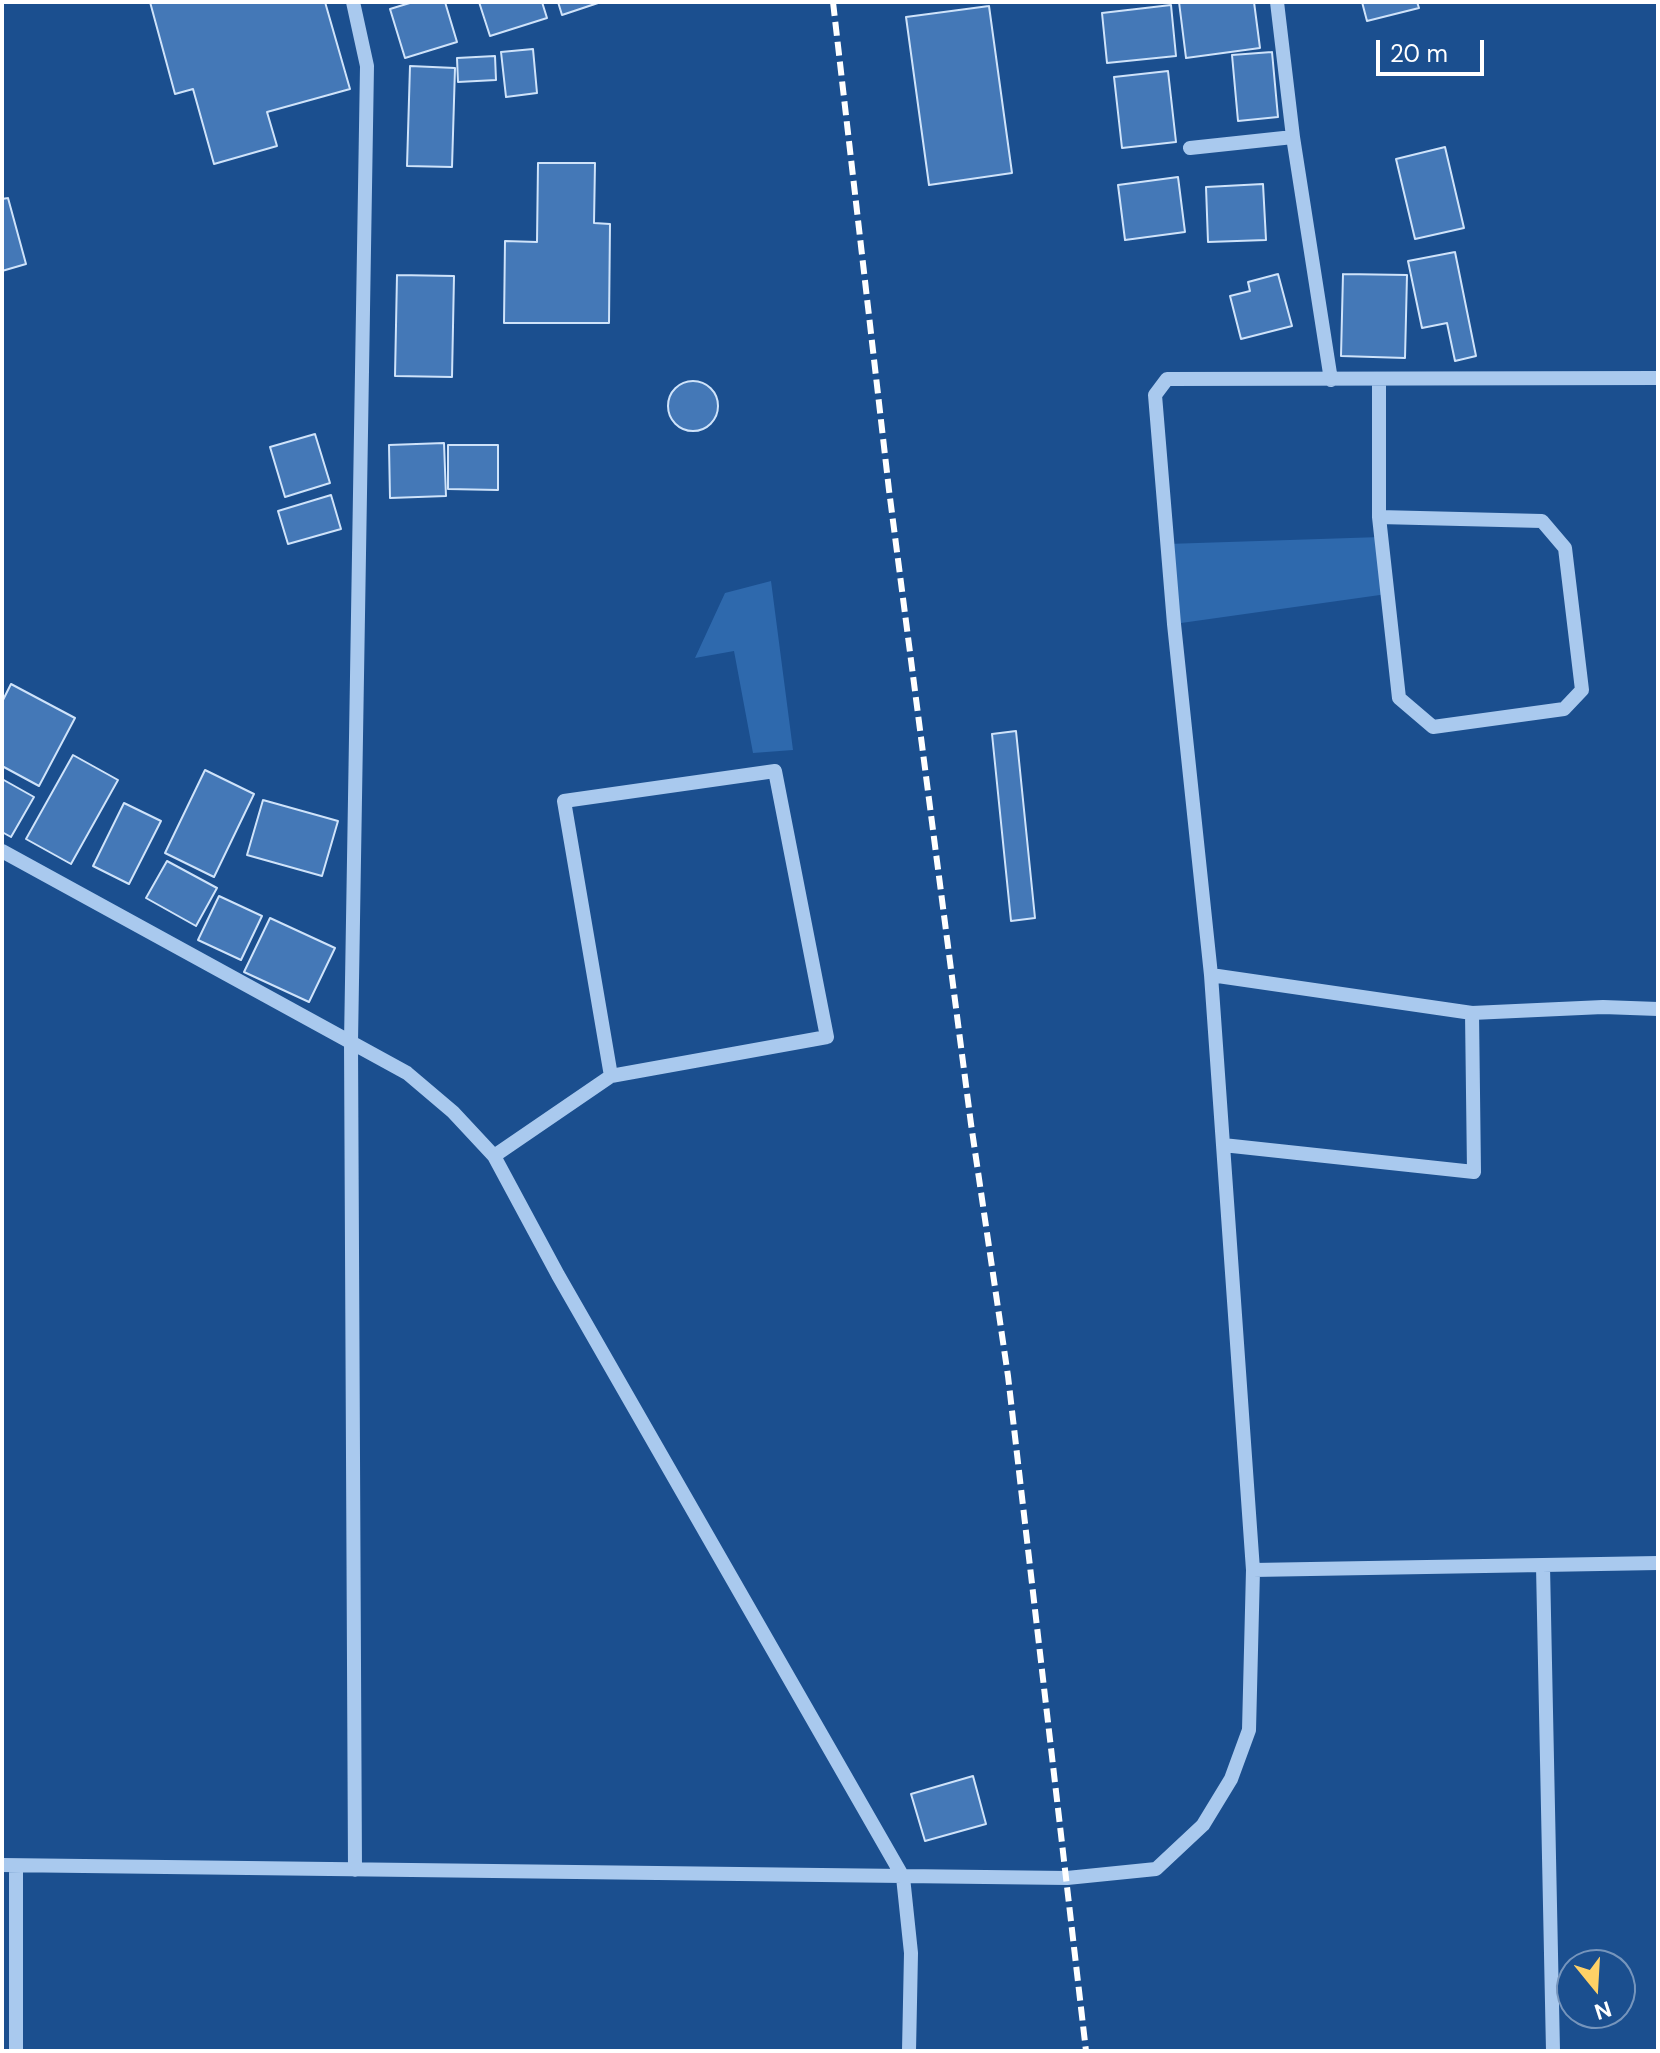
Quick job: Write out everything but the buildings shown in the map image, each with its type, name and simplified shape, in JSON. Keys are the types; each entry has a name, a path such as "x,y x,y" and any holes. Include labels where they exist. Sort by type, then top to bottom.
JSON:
{"street":[{"path":"353,2 367,66 351,1042 355,1870"},
{"path":"1277,2 1293,137 1331,380"},
{"path":"1190,148 1293,137"},
{"path":"16,2051 9,1866 1067,1878 1156,1869 1203,1825 1231,1779 1249,1730 1253,1570 1211,975 1174,624 1155,395 1167,379 1658,378"},
{"path":"1379,379 1379,517 1399,698 1433,727 1564,709 1582,690 1565,548 1542,521 1379,517"},
{"path":"494,1156 611,1076 827,1037 775,771 564,801 611,1076"},
{"path":"2,851 407,1073 453,1112 494,1156 558,1275 903,1877 911,1953 909,2051"},
{"path":"1211,975 1472,1013 1603,1007 1658,1009"},
{"path":"1223,1145 1474,1172 1472,1013"},
{"path":"1253,1570 1658,1563"},
{"path":"1543,1566 1553,2051"}],"shaded area":[{"path":"1381,537 1387,594 1174,624 1167,544"},
{"path":"771,581 793,750 753,753 734,651 695,658 725,593"}],"railway":[{"path":"833,2 889,490 971,1124 1008,1376 1086,2051"}]}
